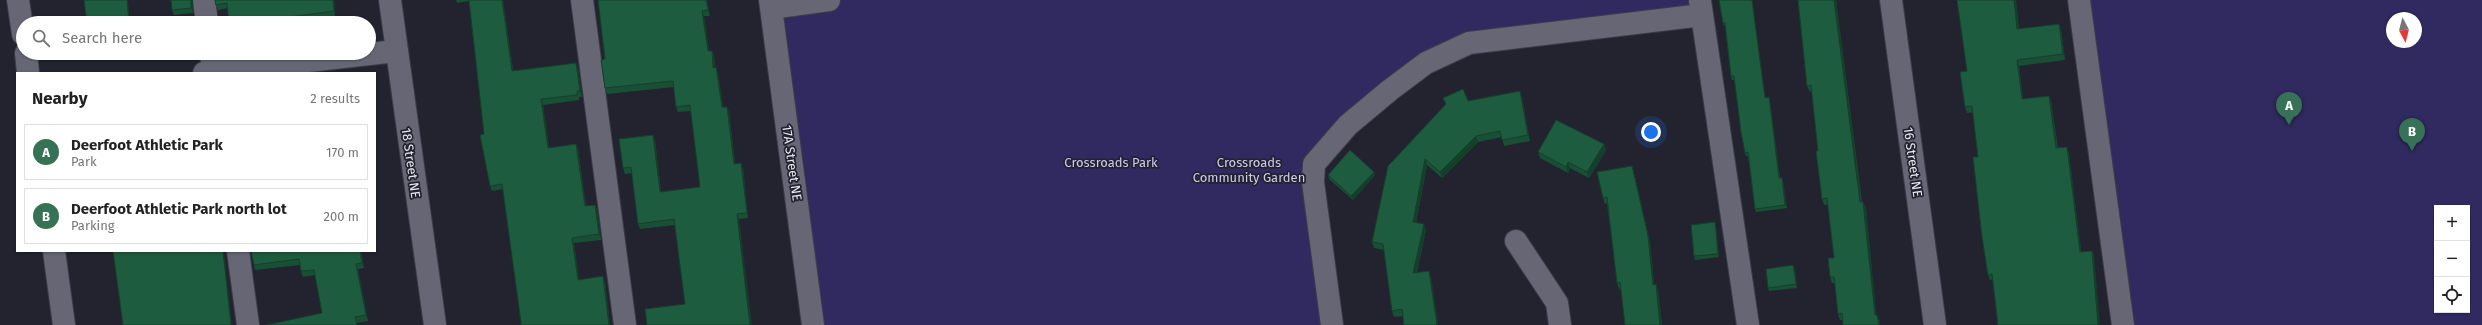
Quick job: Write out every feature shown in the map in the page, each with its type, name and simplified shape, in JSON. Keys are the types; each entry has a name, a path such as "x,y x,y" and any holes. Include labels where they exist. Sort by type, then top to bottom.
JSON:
{"street":[{"path":"18,0 20,16"},
{"path":"204,0 206,16"},
{"name":"18 Street NE","path":"390,0 434,325"},
{"path":"582,0 625,325"},
{"path":"771,4 829,0"},
{"name":"16 Street NE","path":"1892,0 1935,325"},
{"path":"2079,0 2122,325"},
{"name":"17A Street NE","path":"771,4 813,325"},
{"path":"1332,325 1314,182 1314,164 1330,144 1354,120 1426,63 1469,43 1701,8 1748,325"},
{"path":"376,53 396,51"},
{"path":"27,60 28,72"},
{"path":"210,68 298,60"},
{"path":"1516,241 1557,303 1560,325"},
{"path":"54,252 64,325"},
{"path":"238,252 248,325"}],"green space":[{"name":"Crossroads Park","path":"829,0 1700,0 1702,15 1446,52 1314,164 1332,325 813,325 771,8"},
{"path":"2079,0 2482,0 2482,325 2123,325"}],"building":[{"path":"84,0 127,0 128,16 86,16"},
{"path":"171,0 191,0 191,8 172,10"},
{"path":"215,0 333,0 334,11 296,16 228,16 227,3 216,5"},
{"path":"469,0 502,0 512,71 576,63 580,91 577,91 577,95 541,99 548,148 576,144 585,206 595,205 599,234 572,238 578,280 603,276 609,325 521,325 502,184 490,186 480,135 484,134"},
{"path":"598,0 706,0 708,10 702,11 708,51 712,51 713,68 716,67 722,107 727,107 734,164 741,163 747,213 737,214 750,325 647,325 645,309 685,304 674,219 638,224 631,167 623,168 619,139 653,135 660,192 700,187 690,105 676,107 673,81 605,88 601,60 605,59"},
{"path":"1719,0 1752,0 1765,98 1769,97 1779,178 1782,178 1785,205 1755,209 1748,152 1745,153 1734,76 1731,76 1725,23 1723,23"},
{"path":"1798,0 1834,0 1860,202 1863,202 1875,315 1877,315 1879,325 1843,325 1842,313 1838,314 1834,277 1830,277 1828,258 1834,258 1827,198 1822,199 1816,151 1818,151 1811,85 1807,86"},
{"path":"1957,0 2014,0 2017,29 2059,24 2063,54 2017,60 2022,99 2049,96 2056,148 2067,147 2080,252 2092,251 2098,325 1998,325 1992,274 1988,275 1982,237 1973,157 1978,157 1972,106 1965,107 1960,72 1967,71"},
{"path":"1463,89 1468,101 1520,91 1528,135 1502,140 1500,131 1476,136 1440,172 1425,159 1413,222 1424,224 1413,273 1429,271 1437,325 1404,325 1402,309 1392,311 1383,244 1372,242 1388,166 1446,104 1443,98"},
{"path":"1556,120 1604,144 1587,172 1568,162 1566,167 1538,152"},
{"path":"1350,150 1374,172 1351,196 1328,175"},
{"path":"1632,166 1648,236 1653,285 1656,284 1660,325 1625,325 1620,282 1617,283 1607,197 1603,198 1597,172"},
{"path":"1715,222 1718,254 1694,256 1691,225"},
{"path":"113,252 223,252 231,325 123,325"},
{"path":"251,252 360,252 362,263 356,264 366,315 355,317 357,325 266,325 322,313 314,270 301,271 299,259 254,265"},
{"path":"1793,265 1796,284 1768,288 1766,269"}],"place":[{"name":"Deerfoot Athletic Park","path":"2289,125"},
{"name":"Deerfoot Athletic Park north lot","path":"2412,151"}],"park label":[{"name":"Crossroads Community Garden","path":"1249,170"}]}
